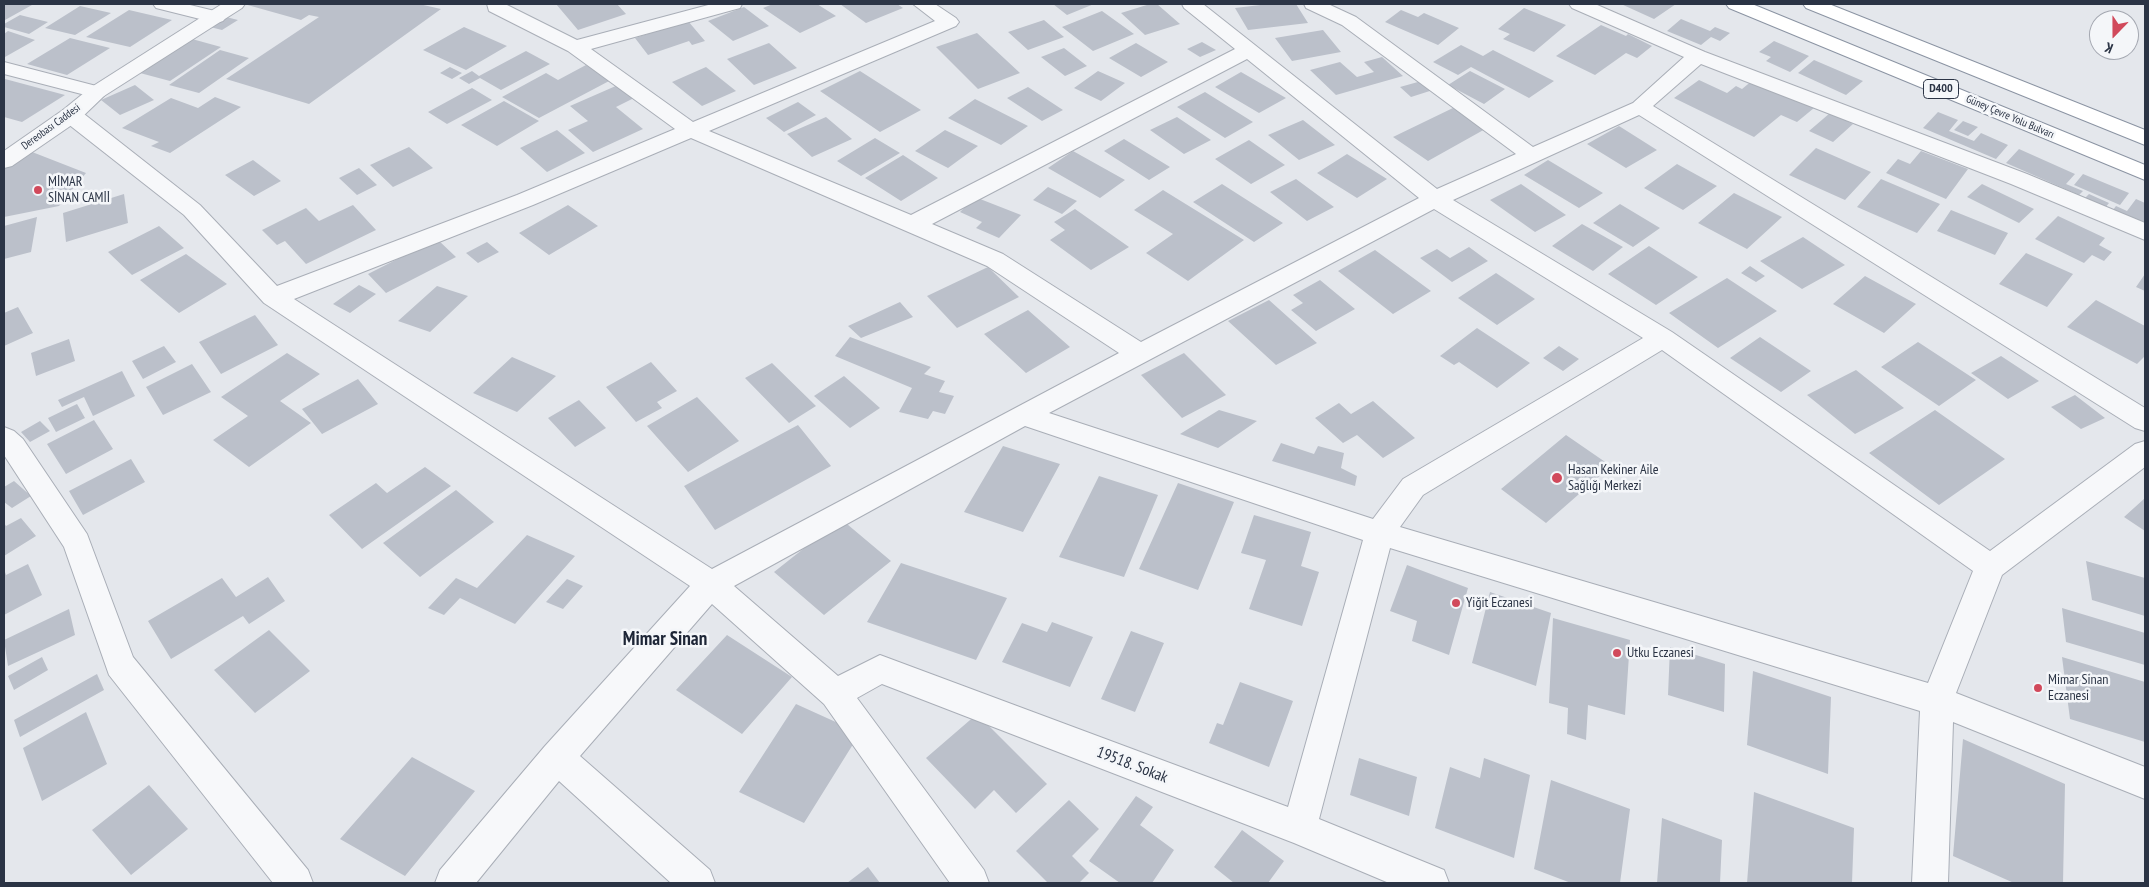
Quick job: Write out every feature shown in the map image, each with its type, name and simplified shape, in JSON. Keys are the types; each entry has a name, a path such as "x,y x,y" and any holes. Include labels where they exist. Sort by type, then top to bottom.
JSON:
{"highway":[{"name":"Güney Çevre Yolu Bulvarı","path":"1736,4 2145,173"},
{"name":"D400","path":"1813,4 2145,138"}],"street":[{"path":"163,4 216,17"},
{"name":"Dereobası Caddesi","path":"4,161 71,115 97,92 235,4"},
{"path":"496,4 496,7 576,48 692,131 995,260 1140,354"},
{"path":"576,48 733,4"},
{"path":"273,297 534,196 949,22 923,4"},
{"path":"1192,4 1435,199 1663,338 1990,567"},
{"path":"1313,4 1349,21 1532,156"},
{"path":"1579,4 1698,56 2019,179 2145,232"},
{"path":"911,225 1249,50"},
{"path":"453,883 558,757 711,584 1023,415 1435,199 1640,107 1698,56"},
{"path":"4,68 97,92"},
{"path":"1640,107 2145,421"},
{"path":"71,115 192,210 273,297 711,584 835,694 972,883"},
{"path":"1299,828 1378,533 1413,487 1663,338"},
{"path":"1023,415 1378,533 1937,701 2145,782"},
{"path":"4,438 77,543 120,665 295,883"},
{"path":"1930,883 1937,701 1990,567 2145,452"},
{"name":"19518. Sokak","path":"835,694 880,669 1299,828 1431,883"},
{"path":"558,757 697,883"}],"building":[{"path":"244,4 419,4 441,9 309,104 226,79 319,17 309,15 301,20"},
{"path":"556,4 617,4 626,14 578,30"},
{"path":"773,4 817,4 836,16 800,33 763,8"},
{"path":"840,4 897,4 903,8 866,23"},
{"path":"1053,4 1094,4 1067,15"},
{"path":"1150,4 1157,4 1180,24 1145,35 1121,13"},
{"path":"1269,4 1296,4 1308,23 1248,30 1235,8"},
{"path":"1621,4 1676,4 1654,19"},
{"path":"4,5 32,5 5,20"},
{"path":"80,6 111,13 75,35 45,28"},
{"path":"744,7 769,26 733,41 708,21"},
{"path":"1524,8 1566,25 1534,52 1503,39 1510,34 1498,29"},
{"path":"129,10 172,20 130,47 86,37"},
{"path":"1401,10 1418,17 1424,13 1459,28 1438,45 1385,22"},
{"path":"1102,11 1134,34 1093,51 1062,27"},
{"path":"20,15 48,22 29,34 4,27 4,24"},
{"path":"226,17 238,20 222,30 210,27"},
{"path":"1681,19 1710,31 1715,27 1730,33 1720,41 1711,37 1701,45 1667,31"},
{"path":"1044,20 1064,37 1028,50 1008,32"},
{"path":"688,21 705,41 692,45 689,41 648,55 635,38"},
{"path":"1601,25 1626,36 1628,34 1652,46 1637,58 1626,53 1595,75 1556,56"},
{"path":"464,27 507,46 466,70 423,50"},
{"path":"1323,30 1341,52 1292,61 1275,38"},
{"path":"8,31 35,40 5,57 4,34"},
{"path":"977,33 1020,73 978,89 936,47"},
{"path":"70,38 110,48 67,75 27,64"},
{"path":"192,39 221,47 170,81 140,73"},
{"path":"1774,41 1809,56 1790,72 1766,61 1771,57 1759,52"},
{"path":"1202,42 1216,50 1200,57 1187,49"},
{"path":"769,43 797,68 754,85 727,59"},
{"path":"1136,43 1168,62 1141,77 1109,58"},
{"path":"1461,45 1483,56 1493,50 1554,81 1529,98 1471,67 1458,75 1433,62"},
{"path":"1064,48 1087,66 1065,76 1041,57"},
{"path":"220,50 249,58 199,93 169,85"},
{"path":"526,51 550,64 501,90 480,78 469,84 459,78 472,71 479,76"},
{"path":"1382,57 1403,76 1336,95 1310,70 1340,62 1357,77 1374,72 1364,62"},
{"path":"1814,60 1863,81 1846,95 1798,73"},
{"path":"586,65 611,80 539,118 502,97 546,73 558,80"},
{"path":"450,67 462,73 452,79 440,73"},
{"path":"706,67 736,91 702,106 672,82"},
{"path":"860,71 921,110 880,132 820,91"},
{"path":"1098,71 1125,83 1101,101 1074,88"},
{"path":"1470,71 1505,89 1484,104 1448,85"},
{"path":"1241,72 1286,98 1259,113 1215,87"},
{"path":"4,79 65,95 22,122 4,117"},
{"path":"1425,80 1436,89 1411,97 1400,87"},
{"path":"1699,80 1727,93 1736,86 1742,89 1753,80 1814,108 1797,122 1781,115 1754,137 1674,98"},
{"path":"135,85 154,100 120,115 101,100"},
{"path":"618,85 634,98 616,107 643,129 593,152 568,130 588,121 570,106"},
{"path":"1028,87 1063,110 1042,121 1007,98"},
{"path":"472,88 492,100 447,124 428,112"},
{"path":"1205,92 1253,122 1225,138 1177,107"},
{"path":"215,97 241,107 170,153 151,146 159,142 122,128 171,98 198,108"},
{"path":"975,99 1028,126 1001,145 948,118"},
{"path":"504,101 539,121 497,146 461,125"},
{"path":"798,102 816,115 784,132 766,118"},
{"path":"1455,107 1487,128 1428,161 1393,137"},
{"path":"1938,112 1958,120 1949,131 1974,141 1981,133 2008,145 1996,159 1923,128"},
{"path":"1830,113 1853,124 1833,142 1809,131"},
{"path":"826,117 852,139 812,157 787,134"},
{"path":"1177,117 1211,140 1184,154 1150,130"},
{"path":"1303,120 1335,145 1299,160 1268,135"},
{"path":"1963,121 1978,127 1968,136 1954,130"},
{"path":"1619,126 1657,150 1626,168 1587,144"},
{"path":"557,130 585,153 547,172 520,148"},
{"path":"945,130 978,146 948,168 915,151"},
{"path":"875,138 900,153 861,176 837,161"},
{"path":"1124,139 1170,167 1149,180 1104,151"},
{"path":"1249,140 1285,165 1251,184 1215,159"},
{"path":"409,147 433,168 393,187 370,165"},
{"path":"1816,148 1871,172 1845,200 1789,175"},
{"path":"2019,149 2075,174 2066,184 2083,191 2079,195 2006,163"},
{"name":"MİMAR SİNAN CAMİİ","path":"27,150 86,173 59,206 4,217 4,166"},
{"path":"1073,151 1125,180 1100,198 1048,168"},
{"path":"1921,151 1968,169 1946,199 1886,173 1898,159 1910,164"},
{"path":"1347,154 1387,179 1357,198 1317,173"},
{"path":"903,155 938,178 901,201 865,178"},
{"path":"253,160 281,181 254,196 225,175"},
{"path":"1548,160 1603,193 1579,208 1524,175"},
{"path":"1677,164 1717,186 1683,210 1644,188"},
{"path":"359,168 377,185 357,195 339,178"},
{"path":"2083,174 2129,193 2120,205 2074,185"},
{"path":"1296,179 1334,207 1307,221 1270,192"},
{"path":"1881,179 1940,204 1917,233 1857,207"},
{"path":"1222,184 1283,223 1254,242 1193,202"},
{"path":"1521,184 1566,215 1535,232 1490,200"},
{"path":"1982,184 2034,209 2019,223 1967,197"},
{"path":"1048,187 1077,201 1062,214 1033,200"},
{"path":"1163,190 1244,240 1188,281 1146,253 1173,234 1134,210"},
{"path":"1734,193 1782,217 1747,249 1698,223"},
{"path":"124,194 128,223 66,242 63,213"},
{"path":"2089,194 2109,203 2105,208 2085,198"},
{"path":"975,197 1021,215 999,238 976,228 982,222 960,212"},
{"path":"2136,199 2145,203 2145,223 2113,210 2116,206 2127,211"},
{"path":"1620,204 1660,228 1633,247 1593,223"},
{"path":"353,205 376,230 306,264 285,241 277,245 262,230 306,208 319,221"},
{"path":"568,205 598,226 549,255 519,233"},
{"path":"1075,209 1129,247 1091,270 1050,240 1065,230 1054,222"},
{"path":"1951,210 2008,233 1995,255 1937,231"},
{"path":"2058,216 2105,238 2099,245 2112,252 2104,261 2092,255 2084,263 2035,239"},
{"path":"37,217 31,252 4,259 4,226"},
{"path":"1582,224 1623,247 1593,271 1552,246"},
{"path":"159,226 184,248 132,275 108,252"},
{"path":"1803,237 1845,265 1802,289 1760,261"},
{"path":"437,239 456,257 386,293 368,274"},
{"path":"487,242 499,252 478,263 466,253"},
{"path":"1649,246 1698,277 1656,305 1608,274"},
{"path":"1469,247 1488,261 1452,282 1420,258 1437,249 1450,258"},
{"path":"1375,250 1431,291 1393,314 1338,271"},
{"path":"2026,253 2073,274 2047,307 1999,284"},
{"path":"186,254 227,284 179,313 140,280"},
{"path":"1750,266 1765,276 1756,282 1741,273"},
{"path":"988,267 1019,297 957,328 927,296"},
{"path":"1496,273 1535,299 1497,325 1458,298"},
{"path":"2145,274 2145,291 2136,287"},
{"path":"1865,276 1916,304 1884,333 1833,304"},
{"path":"1727,278 1777,311 1718,348 1669,313"},
{"path":"1320,280 1355,309 1316,331 1291,310 1303,303 1293,295"},
{"path":"359,285 376,294 350,313 333,304"},
{"path":"437,286 468,296 430,332 398,321"},
{"path":"1269,300 1317,343 1276,365 1228,321"},
{"path":"2096,300 2145,326 2145,356 2137,364 2067,327"},
{"path":"900,302 913,317 861,338 848,326"},
{"path":"18,307 33,333 4,346 4,313"},
{"path":"1028,310 1070,347 1026,373 984,334"},
{"path":"255,315 278,345 221,374 199,342"},
{"path":"1477,328 1530,363 1497,388 1459,362 1454,365 1440,356"},
{"path":"850,337 931,367 924,374 945,381 939,392 954,396 945,414 933,411 928,419 899,412 912,388 835,356"},
{"path":"1760,337 1811,371 1781,392 1730,358"},
{"path":"69,339 75,361 36,376 31,353"},
{"path":"1918,342 1976,380 1939,406 1881,367"},
{"path":"164,346 176,362 143,379 132,361"},
{"path":"1559,346 1579,359 1563,371 1543,358"},
{"path":"287,353 320,374 280,401 311,423 249,467 213,440 248,416 221,397"},
{"path":"1184,353 1226,395 1182,418 1141,375"},
{"path":"2001,356 2039,381 2008,399 1971,373"},
{"path":"512,357 556,376 517,412 473,393"},
{"path":"651,362 677,391 657,402 662,408 636,422 606,387"},
{"path":"772,363 816,406 789,423 745,378"},
{"path":"192,364 211,392 163,415 146,387"},
{"path":"1856,370 1904,408 1855,434 1807,395"},
{"path":"122,371 135,396 93,416 84,397 62,407 58,400"},
{"path":"844,376 880,408 850,428 814,396"},
{"path":"358,379 378,404 322,434 302,409"},
{"path":"2075,395 2105,418 2081,429 2051,407"},
{"path":"697,397 739,441 688,472 647,426"},
{"path":"579,400 606,428 575,447 548,418"},
{"path":"1373,401 1415,438 1383,458 1357,435 1343,443 1315,418 1339,403 1351,414"},
{"path":"77,404 85,418 56,432 48,418"},
{"path":"1219,410 1257,421 1218,448 1180,434"},
{"path":"1935,410 2005,459 1939,505 1869,453"},
{"path":"94,420 113,449 66,474 47,444"},
{"path":"40,421 50,431 30,442 21,432"},
{"path":"798,425 831,466 715,530 684,486"},
{"name":"Hasan Kekiner Aile Sağlığı Merkezi","path":"1566,435 1611,466 1546,523 1501,489"},
{"path":"1281,443 1314,454 1318,446 1344,453 1341,468 1357,476 1355,486 1272,461"},
{"path":"1003,446 1060,464 1023,532 964,512"},
{"path":"131,459 145,482 83,515 69,491"},
{"path":"425,467 451,486 362,549 329,515 376,483 387,493"},
{"path":"1099,476 1158,495 1124,577 1059,557"},
{"path":"14,481 31,496 12,508 4,502 4,487"},
{"path":"1178,483 1234,502 1198,590 1139,569"},
{"path":"456,490 494,522 420,577 383,543"},
{"path":"2145,498 2145,531 2124,517"},
{"path":"1254,515 1311,532 1301,566 1319,572 1302,626 1249,609 1266,560 1241,553"},
{"path":"21,518 36,536 4,556 4,523 6,526"},
{"path":"841,519 891,561 824,615 774,572"},
{"path":"527,535 575,556 515,624 460,598 444,615 428,608 456,578 477,588"},
{"path":"2086,561 2145,578 2145,616 2092,600"},
{"path":"901,563 1007,598 976,660 867,622"},
{"path":"28,564 42,595 4,615 4,569 6,575"},
{"path":"1407,565 1468,588 1449,655 1412,641 1417,621 1390,611"},
{"path":"268,577 285,601 249,624 243,616 171,659 148,621 222,578 236,597"},
{"path":"567,579 583,586 563,609 546,602"},
{"path":"1490,592 1551,613 1536,686 1472,663"},
{"path":"2062,608 2145,633 2145,665 2066,642"},
{"path":"69,609 75,635 8,666 4,640"},
{"path":"1553,618 1630,640 1625,715 1588,705 1586,740 1567,734 1568,708 1549,703"},
{"path":"1052,622 1093,637 1070,687 1002,662 1022,623 1047,632"},
{"path":"269,630 310,671 255,713 214,670"},
{"path":"1131,631 1164,643 1135,712 1101,699"},
{"path":"727,635 792,677 742,734 676,690"},
{"path":"1670,647 1725,664 1724,712 1668,695"},
{"path":"42,657 48,670 14,690 8,676"},
{"path":"2062,657 2145,682 2145,742 2070,719"},
{"path":"1753,671 1831,697 1828,774 1747,745"},
{"path":"97,674 104,690 20,737 14,720"},
{"path":"1240,682 1293,701 1269,767 1209,743 1217,723 1223,725"},
{"path":"796,704 860,733 804,823 739,792"},
{"path":"86,712 107,764 42,801 23,748"},
{"path":"977,714 1047,784 1016,813 994,790 975,809 926,758"},
{"path":"1963,739 2065,784 2063,883 2014,883 1953,856"},
{"path":"412,757 475,791 405,876 340,839"},
{"path":"1359,758 1417,777 1409,816 1350,795"},
{"path":"1484,758 1530,775 1514,858 1435,828 1450,767 1480,778"},
{"path":"1551,780 1630,809 1620,883 1571,883 1534,869"},
{"path":"149,785 188,829 131,875 92,830"},
{"path":"1754,792 1854,828 1852,883 1747,883"},
{"path":"1136,796 1153,807 1140,825 1174,850 1152,883 1120,883 1089,861"},
{"path":"1069,800 1099,829 1072,856 1089,873 1079,883 1048,883 1016,851"},
{"path":"1662,818 1722,840 1720,883 1657,883"},
{"path":"1242,830 1284,861 1268,883 1234,883 1214,867"},
{"path":"868,867 880,883 847,883"}],"place":[{"name":"MİMAR SİNAN CAMİİ","path":"38,190"},
{"name":"Hasan Kekiner Aile Sağlığı Merkezi","path":"1557,478"},
{"name":"Yiğit Eczanesi","path":"1456,603"},
{"name":"Utku Eczanesi","path":"1617,653"},
{"name":"Mimar Sinan Eczanesi","path":"2038,688"}],"district":[{"name":"Mimar Sinan","path":"665,640"}]}
